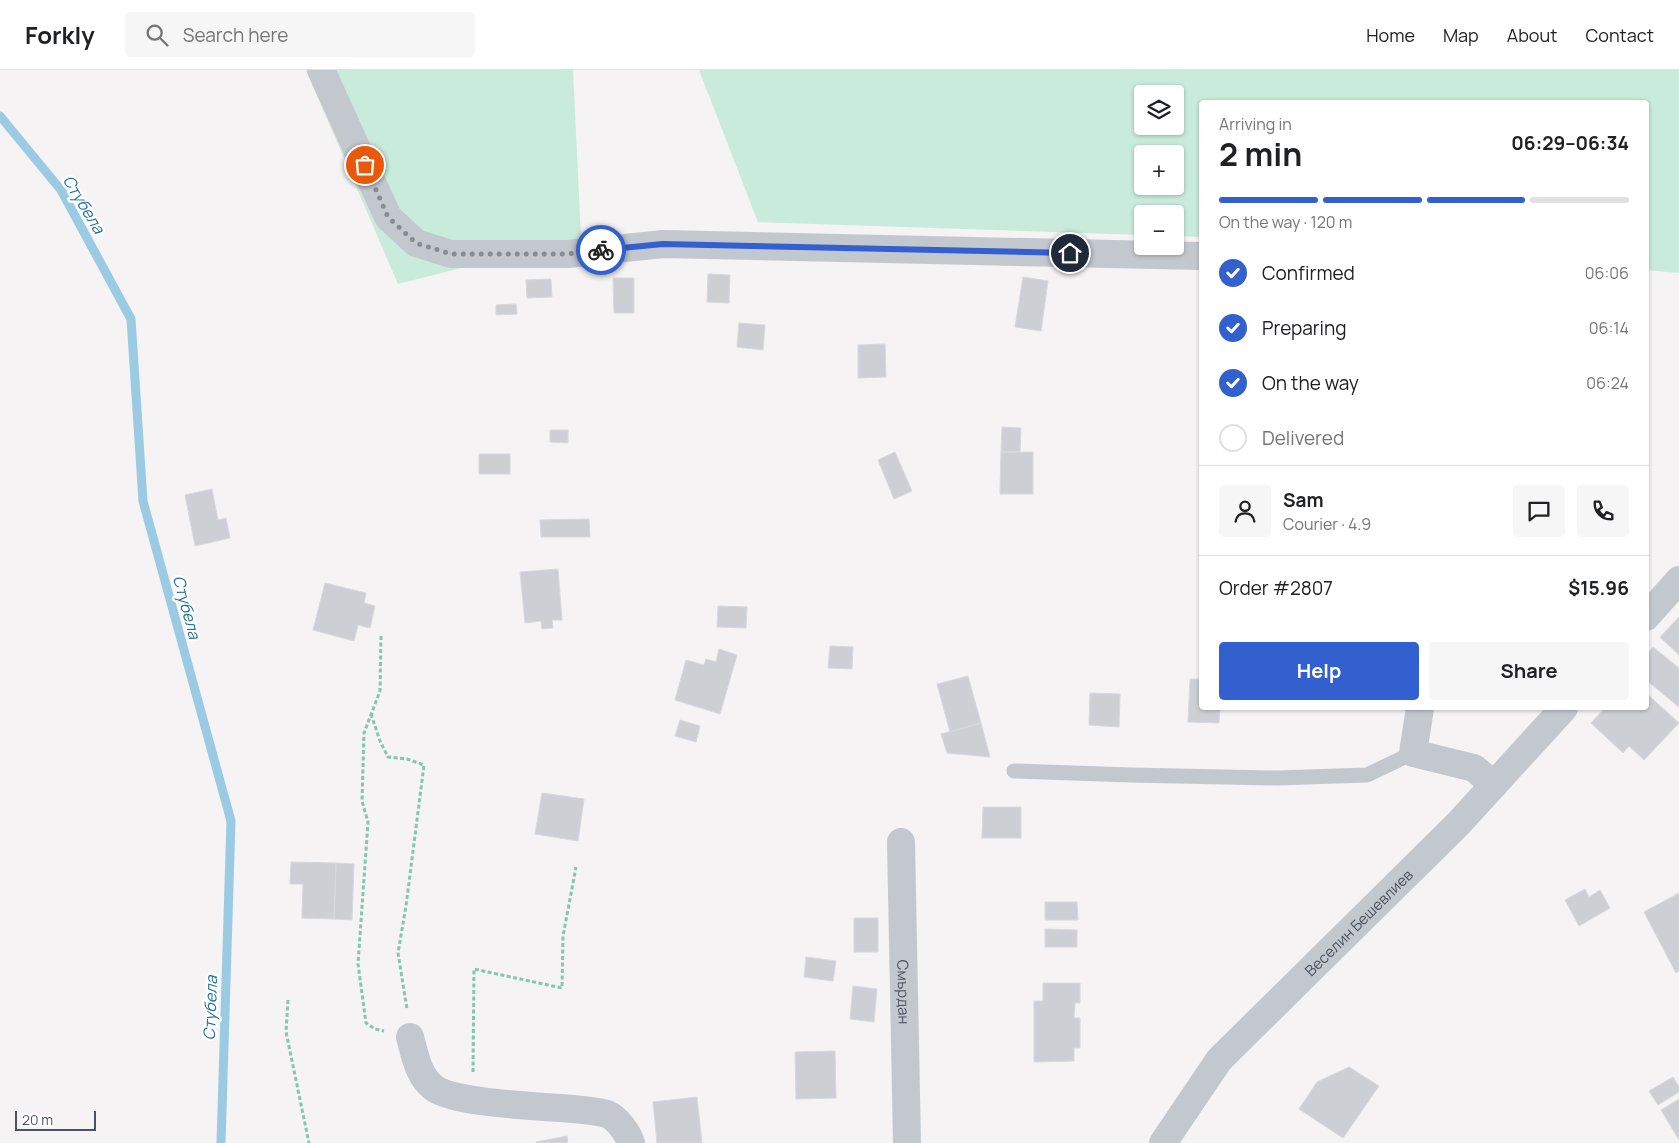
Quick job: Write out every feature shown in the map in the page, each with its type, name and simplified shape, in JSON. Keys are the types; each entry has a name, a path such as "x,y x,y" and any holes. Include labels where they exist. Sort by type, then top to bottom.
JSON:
{"street":[{"path":"321,70 388,217 416,243 451,254 568,254 663,244 1199,256"},
{"path":"1649,613 1679,580"},
{"path":"1420,710 1413,753 1474,768 1494,785"},
{"name":"Веселин Бешевлиев","path":"1163,1143 1219,1060 1458,824 1562,710"},
{"name":"Смърдан","path":"901,842 907,1143"},
{"path":"410,1037 419,1068 426,1080 443,1094 472,1100 608,1114 621,1126 631,1143"}],"lane":[{"path":"1014,771 1130,776 1276,778 1366,775 1413,753"}],"path":[{"path":"371,714 380,741 388,757 407,759 424,765 398,953 410,1037 375,1029 366,1023 358,964 368,822 362,801 364,733 371,714 380,690 381,636"},
{"path":"472,1100 474,969 562,988 563,936 576,867"},
{"path":"288,1000 286,1032 309,1143"}],"green space":[{"path":"306,70 573,70 581,238 398,284"},
{"path":"699,70 1679,70 1679,273 1649,270 1649,100 1199,100 1199,237 1184,236 1184,205 1134,205 1134,235 758,222"}],"building":[{"path":"708,274 730,275 729,303 707,302"},
{"path":"1023,277 1048,281 1041,331 1015,327"},
{"path":"613,278 634,278 634,313 614,313"},
{"path":"551,279 552,297 527,298 526,280"},
{"path":"516,304 517,314 496,315 496,305"},
{"path":"739,323 765,325 763,350 737,347"},
{"path":"885,344 886,377 858,378 858,345"},
{"path":"1002,427 1021,428 1020,452 1001,452"},
{"path":"550,430 568,430 568,443 550,442"},
{"path":"895,452 912,491 894,499 878,460"},
{"path":"1001,452 1033,452 1033,494 1000,494"},
{"path":"479,454 510,454 510,474 479,474"},
{"path":"212,489 218,520 226,518 230,538 195,546 185,495"},
{"path":"589,519 590,537 541,537 540,520"},
{"path":"558,569 562,620 552,620 553,628 542,629 541,621 525,623 520,572"},
{"path":"325,583 366,593 364,603 375,606 370,628 358,625 354,641 313,630"},
{"path":"718,606 747,607 746,628 717,627"},
{"path":"1679,617 1679,655 1660,637"},
{"path":"830,646 853,647 852,669 828,668"},
{"path":"1653,647 1679,668 1679,707 1649,682 1649,652"},
{"path":"719,649 737,655 720,714 675,700 686,660 704,665 706,659 716,662"},
{"path":"968,676 981,723 950,732 937,684"},
{"path":"1190,679 1199,679 1199,710 1220,710 1219,723 1188,722"},
{"path":"1090,693 1120,694 1119,727 1089,725"},
{"path":"1649,696 1679,723 1644,760 1629,746 1623,753 1591,723 1603,710 1649,710"},
{"path":"680,720 700,726 696,742 675,736"},
{"path":"981,723 990,757 947,753 941,734"},
{"path":"542,793 584,799 578,841 535,834"},
{"path":"983,807 1021,807 1021,838 982,838"},
{"path":"291,862 336,863 334,919 302,918 303,884 290,884"},
{"path":"336,863 354,864 352,920 334,919"},
{"path":"1585,889 1589,897 1600,890 1610,908 1579,926 1565,900"},
{"path":"1679,893 1679,971 1676,973 1644,912"},
{"path":"1045,902 1077,902 1078,920 1045,920"},
{"path":"854,918 878,918 878,952 854,952"},
{"path":"1045,929 1077,930 1077,947 1045,947"},
{"path":"806,957 836,961 833,981 804,977"},
{"path":"1043,983 1080,983 1080,1003 1075,1003 1074,1018 1080,1018 1080,1048 1074,1048 1074,1061 1034,1062 1034,1001 1043,1001"},
{"path":"853,986 877,989 874,1022 850,1019"},
{"path":"835,1051 836,1098 796,1099 795,1052"},
{"path":"1349,1067 1379,1086 1343,1138 1299,1109 1317,1082"},
{"path":"1673,1077 1679,1087 1679,1092 1658,1105 1649,1091"},
{"path":"697,1097 702,1143 657,1143 653,1102"},
{"path":"1679,1099 1679,1140 1661,1110"},
{"path":"567,1136 568,1143 536,1143 536,1142"}],"waterway":[{"name":"Стубела","path":"0,116 61,190 131,319 143,501 231,821 221,1143"}],"way so far":[{"path":"365,165 388,217 416,243 451,254 568,254 601,250"}],"route":[{"path":"601,250 663,244 1070,253"}]}
